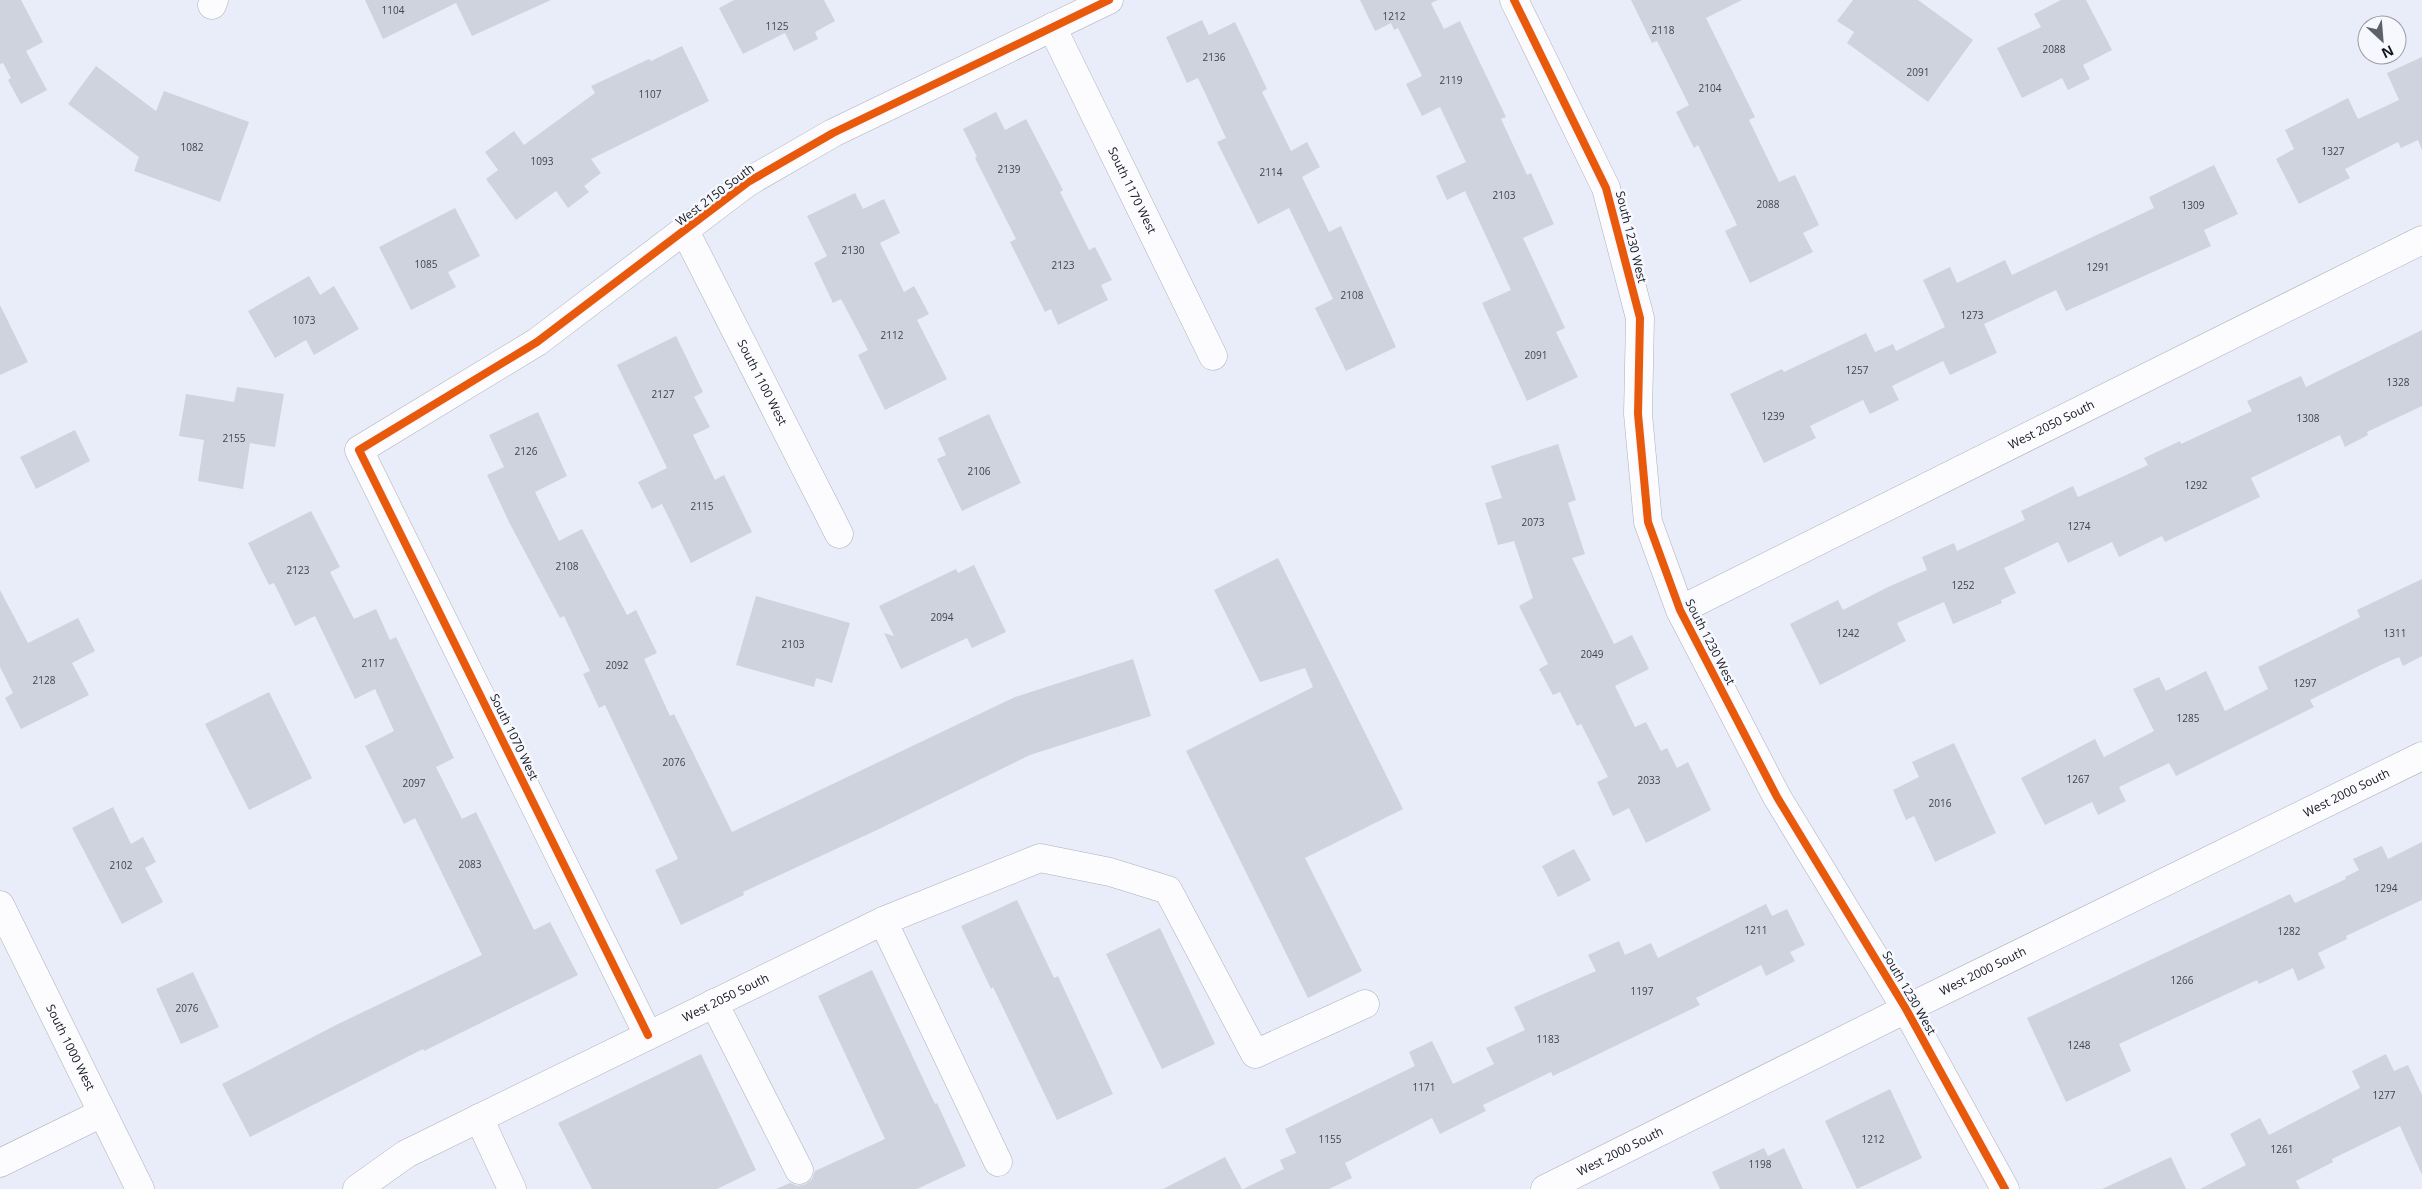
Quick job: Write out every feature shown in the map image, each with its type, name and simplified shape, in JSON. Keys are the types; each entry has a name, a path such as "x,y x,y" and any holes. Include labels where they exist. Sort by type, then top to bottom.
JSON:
{"street":[{"name":"West 2150 South","path":"359,450 537,342 748,182 833,133 1109,0"},
{"name":"South 1230 West","path":"1514,0 1606,188 1640,318 1638,414 1648,522 1680,610 1777,797 1906,1009 2005,1189"},
{"name":"South 1170 West","path":"1052,27 1213,356"},
{"name":"South 1100 West","path":"685,231 839,534"},
{"name":"West 2050 South","path":"1680,610 2422,240"},
{"name":"South 1070 West","path":"359,450 648,1035"},
{"name":"West 2000 South","path":"1545,1189 1906,1009 2422,756"},
{"name":"West 2050 South","path":"357,1189 406,1154 883,921 1040,858 1110,872 1168,890 1255,1054 1365,1004"},
{"name":"South 1000 West","path":"0,905 140,1189"},
{"path":"883,921 998,1162"},
{"path":"714,1003 799,1170"},
{"path":"0,1163 102,1113"},
{"path":"479,1118 512,1189"}],"building":[{"path":"0,0 21,0 43,42 26,51 47,90 21,104 8,80 11,78 3,63 0,64"},
{"path":"365,0 551,0 472,36 456,3 383,39"},
{"path":"734,0 824,0 835,21 815,32 818,39 794,51 785,33 743,54 719,8"},
{"path":"1360,0 1438,0 1431,3 1444,29 1460,21 1506,117 1501,119 1527,175 1531,173 1554,224 1523,238 1565,328 1556,332 1578,377 1527,401 1482,303 1511,290 1465,191 1447,200 1436,176 1466,162 1440,107 1422,116 1406,84 1422,76 1398,28 1394,30 1391,23 1375,31"},
{"path":"1631,0 1742,0 1706,18 1755,117 1749,120 1779,182 1795,175 1819,225 1803,233 1813,252 1750,283 1725,231 1737,225 1698,145 1694,148 1676,112 1689,105 1657,41 1652,43"},
{"path":"1853,0 1918,0 1973,40 1928,102 1847,43 1854,32 1837,21"},
{"path":"2061,0 2086,0 2112,50 2083,65 2090,79 2068,90 2062,78 2022,98 1997,48 2041,27 2034,14"},
{"path":"1202,20 1209,35 1235,22 1267,89 1262,92 1291,151 1307,142 1320,167 1302,177 1329,232 1341,226 1396,347 1346,371 1315,308 1333,299 1289,208 1258,224 1217,142 1226,138 1198,78 1187,83 1166,37"},
{"path":"682,46 709,101 591,159 601,173 584,186 589,192 568,208 556,191 516,220 486,179 498,170 485,152 514,131 524,145 595,93 591,86"},
{"path":"2422,57 2422,150 2418,140 2401,148 2398,142 2345,169 2350,178 2299,204 2276,159 2294,149 2285,130 2348,98 2358,119 2399,100 2387,73"},
{"path":"96,66 156,111 164,91 249,122 220,202 134,171 139,157 68,104"},
{"path":"996,112 1005,130 1026,119 1063,190 1060,192 1089,250 1095,247 1112,280 1101,285 1108,300 1058,325 1051,309 1045,312 1010,242 1016,239 975,158 977,157 963,129"},
{"path":"2214,165 2238,214 2204,230 2211,246 2066,311 2056,290 1984,324 1997,353 1950,375 1943,361 1892,386 1899,400 1870,414 1863,400 1810,426 1816,438 1764,463 1730,394 1782,369 1784,372 1866,333 1875,352 1893,344 1896,351 1945,327 1923,280 1950,267 1957,283 2005,260 2012,275 2154,208 2149,197"},
{"path":"855,193 863,209 884,199 900,233 880,243 904,292 914,286 929,314 917,320 947,379 885,410 858,355 868,350 841,299 833,303 814,263 827,256 807,216"},
{"path":"455,208 480,256 448,272 456,287 411,310 379,247"},
{"path":"309,276 320,295 334,286 359,329 314,355 306,340 275,358 248,311"},
{"path":"0,305 28,362 0,375"},
{"path":"2422,330 2422,406 2367,432 2368,435 2345,447 2340,435 2251,478 2260,497 2165,542 2162,536 2119,557 2112,542 2068,563 2058,542 2004,568 2016,593 2001,600 2002,603 1953,624 1944,602 1897,623 1906,641 1820,685 1790,624 1838,600 1843,610 1927,570 1922,557 1954,543 1957,551 2025,520 2021,511 2073,486 2078,497 2148,465 2144,458 2180,441 2181,444 2252,411 2247,401 2301,376 2306,387"},
{"path":"676,336 703,392 694,397 710,427 693,435 715,480 724,475 752,532 691,563 662,504 652,509 638,482 667,468 617,365"},
{"path":"237,387 284,394 275,447 250,443 243,489 198,481 204,440 179,436 186,394 234,402"},
{"path":"538,412 567,476 535,492 559,541 582,529 627,615 636,610 657,653 644,659 670,716 674,714 732,832 1015,697 1133,659 1151,716 1030,755 877,830 743,892 744,895 681,925 655,870 678,859 605,705 599,708 583,674 590,671 564,616 560,618 509,522 487,475 504,467 489,435"},
{"path":"989,414 1021,483 962,511 937,459 946,455 938,438"},
{"path":"75,430 90,461 36,489 20,457"},
{"path":"1558,444 1576,500 1568,503 1585,554 1572,558 1614,644 1632,635 1649,669 1615,686 1635,727 1646,722 1661,751 1667,748 1677,768 1688,762 1711,810 1646,843 1629,808 1613,816 1597,782 1608,777 1581,724 1577,726 1560,692 1553,695 1539,669 1548,664 1519,606 1533,598 1514,541 1498,545 1485,503 1502,498 1491,466"},
{"path":"311,511 340,567 330,572 354,619 376,609 390,640 396,637 454,758 436,767 462,819 476,812 534,930 550,922 578,975 424,1051 423,1049 250,1137 222,1084 336,1025 482,955 415,818 404,824 365,746 394,731 375,689 355,699 315,616 295,626 274,583 269,585 248,543"},
{"path":"1278,558 1403,809 1305,858 1362,971 1308,998 1186,751 1313,687 1305,668 1260,682 1214,590"},
{"path":"974,565 1006,632 972,648 967,638 901,669 884,633 894,636 879,606 956,569 958,573"},
{"path":"2422,579 2422,656 2403,666 2399,657 2383,664 2310,700 2314,707 2176,776 2169,763 2119,787 2126,801 2098,815 2092,802 2045,825 2021,778 2095,739 2104,757 2154,731 2133,689 2159,677 2166,691 2206,671 2225,711 2268,689 2258,667 2360,617 2357,610"},
{"path":"0,590 28,643 78,618 95,651 72,663 89,695 21,729 5,698 13,693 0,667"},
{"path":"756,596 850,623 832,683 816,678 814,687 736,665"},
{"path":"269,692 312,778 249,810 205,724"},
{"path":"1954,743 1996,833 1935,862 1914,816 1906,820 1893,790 1919,777 1912,762"},
{"path":"113,807 131,844 143,837 156,862 145,868 163,902 122,924 72,828"},
{"path":"2422,842 2422,900 2346,936 2347,939 2318,953 2325,968 2298,981 2293,968 2259,984 2257,980 2119,1044 2131,1071 2066,1102 2027,1018 2290,894 2295,903 2346,879 2345,877 2359,870 2353,859 2382,846 2388,859"},
{"path":"1574,849 1591,880 1558,897 1542,866"},
{"path":"1017,900 1054,978 1058,976 1113,1094 1057,1120 993,987 991,989 961,926"},
{"path":"1766,904 1772,916 1787,909 1805,945 1790,952 1795,961 1766,976 1761,965 1696,998 1700,1005 1553,1076 1551,1072 1483,1105 1486,1111 1440,1134 1432,1118 1345,1163 1352,1178 1329,1189 1243,1189 1284,1169 1280,1160 1296,1153 1285,1129 1415,1066 1409,1052 1432,1041 1453,1084 1494,1064 1486,1048 1525,1030 1514,1007 1596,971 1588,955 1619,941 1625,955 1651,943 1658,958"},
{"path":"1160,928 1215,1044 1162,1069 1106,954"},
{"path":"872,970 966,1166 917,1189 776,1189 790,1183 798,1186 806,1184 812,1179 815,1171 885,1139 818,996"},
{"path":"193,972 219,1027 181,1044 156,989"},
{"path":"701,1054 756,1170 717,1189 592,1189 558,1123"},
{"path":"2386,1054 2394,1071 2408,1065 2422,1095 2422,1175 2400,1126 2332,1159 2333,1162 2296,1181 2300,1189 2200,1189 2246,1165 2230,1134 2260,1118 2269,1135 2360,1088 2352,1071"},
{"path":"1890,1089 1922,1158 1857,1189 1825,1121"},
{"path":"1764,1148 1768,1156 1784,1148 1803,1189 1720,1189 1712,1172"},
{"path":"1225,1157 1242,1189 1163,1189"},
{"path":"2171,1157 2186,1189 2102,1189"}],"cycle path":[{"path":"648,1035 359,450 537,342 748,182 833,133 1109,0"},
{"path":"1514,0 1606,188 1640,318 1638,414 1648,522 1680,610 1777,797 1906,1009 2005,1189"}]}
